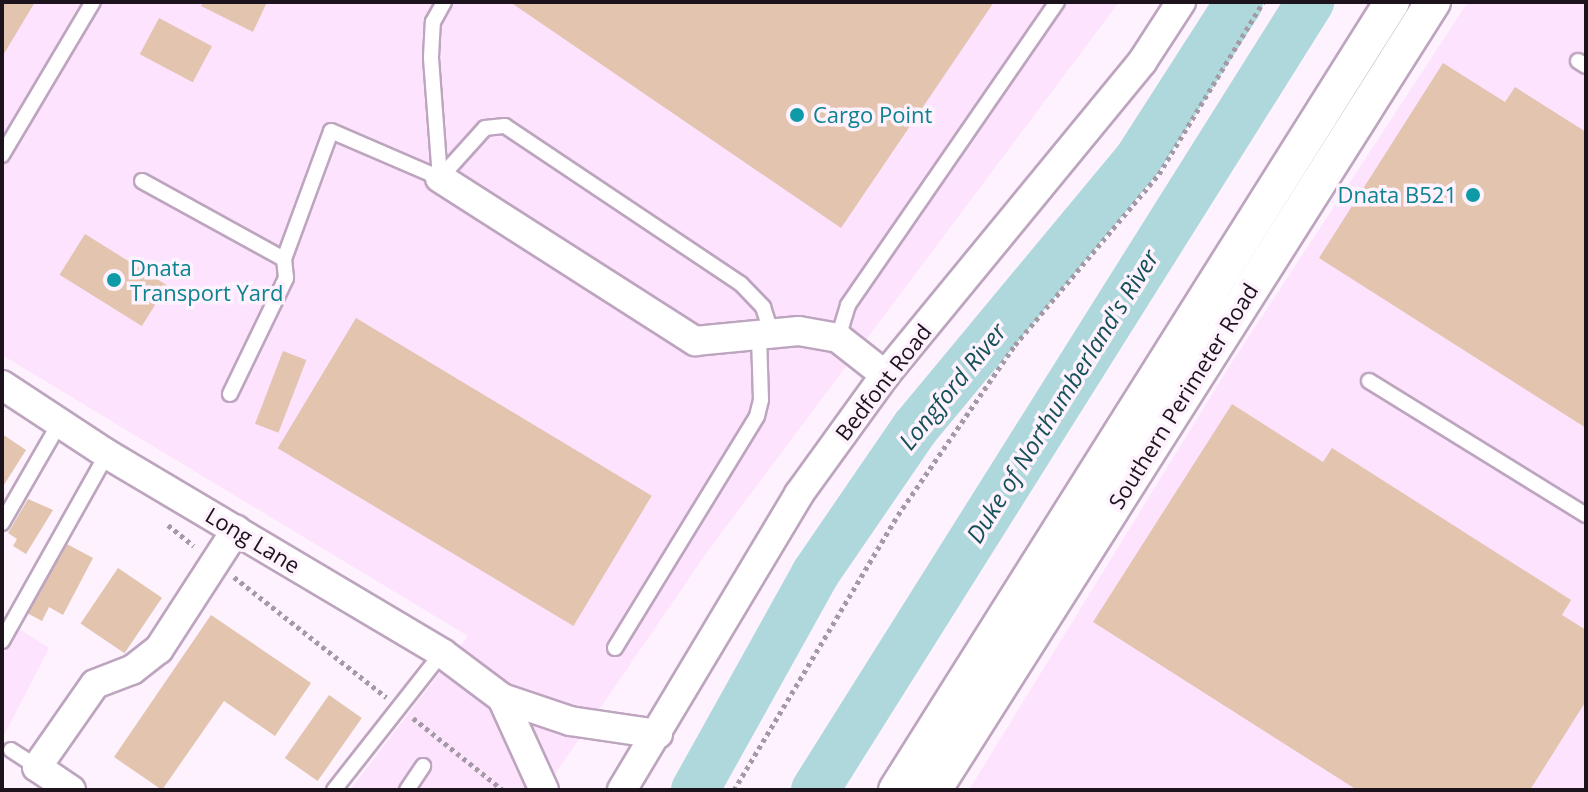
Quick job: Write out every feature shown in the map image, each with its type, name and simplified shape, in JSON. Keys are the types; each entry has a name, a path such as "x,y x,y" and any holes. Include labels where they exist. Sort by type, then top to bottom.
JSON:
{"street":[{"name":"Bedfont Road","path":"622,790 799,494 885,375 1029,205 1142,62 1181,2"},
{"name":"Southern Perimeter Road","path":"896,790 1392,2"},
{"name":"Southern Perimeter Road","path":"934,790 1433,2"},
{"path":"440,178 695,341 766,337 799,331 838,338 885,375"},
{"name":"Long Lane","path":"2,385 107,454 442,653 502,698 570,721 658,734"},
{"path":"71,790 37,767 95,684 132,670 159,649 236,530"},
{"name":"Long Lane","path":"502,698 544,790"}],"lane":[{"path":"2,155 93,2"},
{"path":"440,178 431,57 433,22 444,2"},
{"path":"838,338 848,305 1057,2"},
{"path":"440,178 485,128 505,126 741,284 763,307 766,337 757,416 615,648"},
{"path":"230,394 286,278 284,259 331,131 440,178"},
{"path":"142,181 284,259"},
{"path":"1369,381 1586,515"},
{"path":"2,523 59,424"},
{"path":"2,641 107,454"},
{"path":"334,790 442,653"},
{"path":"11,750 37,767"},
{"path":"407,790 423,766"}],"path":[{"path":"734,790 898,515 1015,345 1159,174 1263,2"},
{"path":"156,515 503,790"}],"shaded area":[{"path":"2,2 1119,2 707,552 544,790 350,790 468,636 2,355"},
{"path":"1468,2 1586,2 1586,790 969,790 1229,367"},
{"path":"18,628 49,648 2,739 2,656"}],"building":[{"path":"2,2 35,2 2,57"},
{"path":"203,2 267,2 253,32 201,6"},
{"name":"Cargo Point","path":"510,2 994,2 841,228"},
{"path":"159,18 212,46 193,82 140,54"},
{"name":"Dnata B521","path":"1443,63 1505,102 1515,87 1586,132 1586,428 1319,258"},
{"name":"Dnata Transport Yard","path":"85,234 167,285 142,326 60,275"},
{"path":"356,318 652,496 573,626 278,448"},
{"path":"283,351 306,360 278,433 255,424"},
{"path":"1232,404 1323,462 1332,448 1571,600 1562,615 1586,630 1586,701 1530,790 1357,790 1093,622"},
{"path":"2,434 26,450 2,488"},
{"path":"28,499 53,510 26,554 13,546 17,539 8,533"},
{"path":"65,543 93,558 63,615 49,607 42,621 27,613"},
{"path":"118,568 162,598 124,653 81,624"},
{"path":"211,615 311,683 275,736 224,701 162,790 114,757"},
{"path":"329,695 362,718 318,781 285,758"}],"waterway":[{"name":"Longford River","path":"695,790 815,574 915,428 1137,161 1239,2"},
{"name":"Duke of Northumberland's River","path":"815,790 1310,2"}],"place":[{"name":"Cargo Point","path":"797,115"},
{"name":"Dnata B521","path":"1473,195"},
{"name":"Dnata Transport Yard","path":"114,280"}]}
